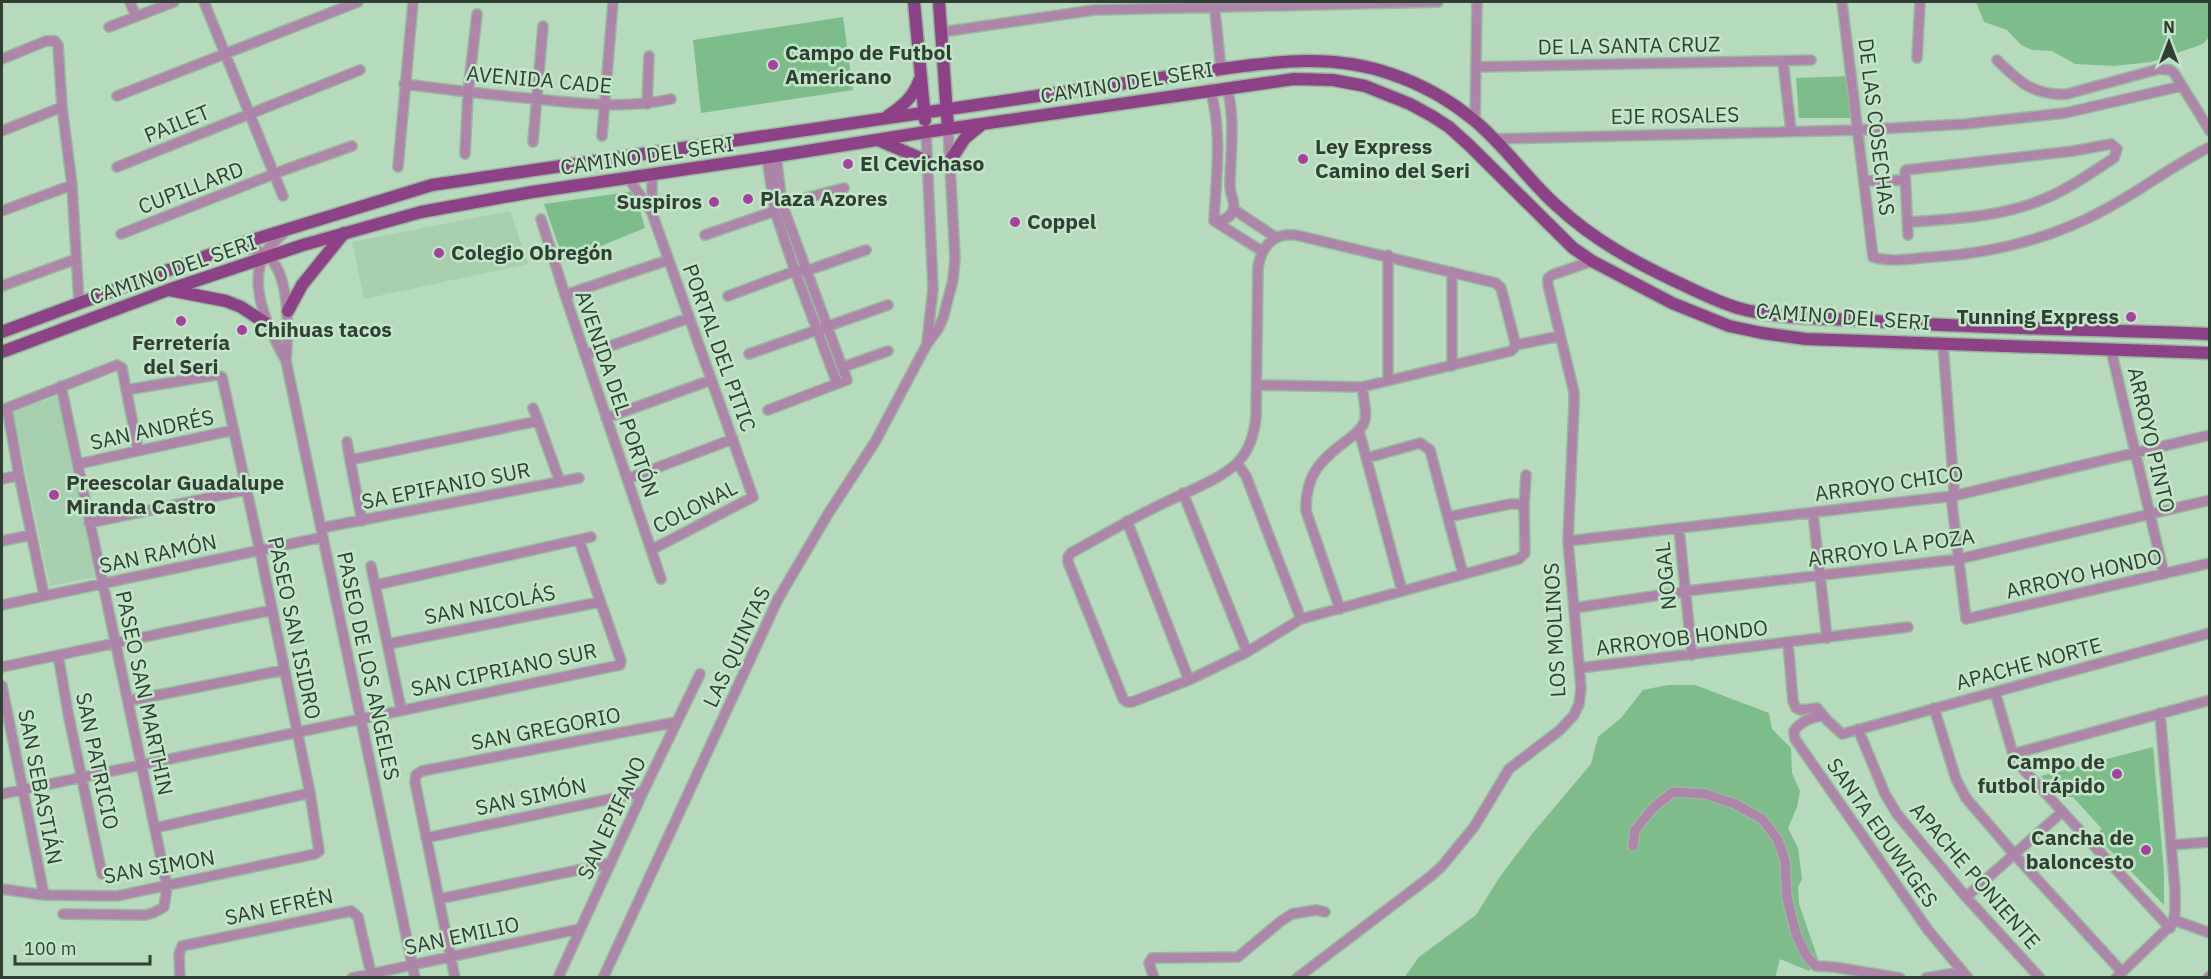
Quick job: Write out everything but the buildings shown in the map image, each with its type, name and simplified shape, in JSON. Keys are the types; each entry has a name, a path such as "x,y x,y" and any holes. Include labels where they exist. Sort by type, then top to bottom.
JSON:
{"main road":[{"path":"914,2 926,132"},
{"path":"939,2 948,129"},
{"name":"CAMINO DEL SERI","path":"2,332 236,245 415,189 449,182 946,109 1276,61 1301,60 1356,65 1390,74 1422,88 1475,122 1554,204 1598,240 1631,261 1711,298 1739,308 1768,314 1932,325 2210,334"},
{"name":"CAMINO DEL SERI","path":"2,352 168,290 265,257 397,217 441,208 926,132 1294,79 1333,80 1365,86 1410,104 1455,133 1573,248 1592,261 1672,303 1729,326 1806,339 2210,353"},
{"path":"886,118 909,100 915,93 920,80"},
{"path":"950,161 965,138 983,124"},
{"path":"877,140 927,161"},
{"path":"288,311 314,268 344,233"},
{"path":"168,290 241,307 270,330"}],"street":[{"path":"130,2 136,17"},
{"path":"109,27 174,2"},
{"path":"204,2 283,196"},
{"path":"117,96 358,2"},
{"path":"398,167 413,2"},
{"path":"602,136 613,2"},
{"path":"942,32 1094,10 1214,4 1438,2"},
{"path":"1475,122 1477,2"},
{"name":"DE LAS COSECHAS","path":"1842,2 1873,257 1907,259 1960,255 2007,247 2046,235 2103,211 2210,147"},
{"path":"1917,58 1920,2"},
{"path":"1214,4 1221,69"},
{"path":"465,154 468,93 477,14"},
{"path":"533,142 543,26"},
{"path":"2,59 46,41 55,41 58,45 62,107 72,186 79,303"},
{"path":"647,104 649,56"},
{"name":"DE LA SANTA CRUZ","path":"1476,67 1811,60"},
{"path":"1997,60 2018,81 2044,93 2054,94 2067,94 2159,69 2170,70 2210,131"},
{"path":"1783,61 1791,131"},
{"name":"PAILET","path":"117,167 360,70"},
{"name":"AVENIDA CADE","path":"404,84 468,93 603,105 647,104 671,99"},
{"name":"EJE ROSALES","path":"1492,139 1858,130 2016,120 2065,113 2182,86"},
{"path":"1214,221 1225,220 1233,208 1233,197 1230,190 1233,120 1227,87"},
{"path":"1210,90 1216,115 1218,145 1214,221"},
{"path":"2,131 62,107"},
{"name":"LAS QUINTAS","path":"603,978 778,599 828,514 875,442 943,318 952,280 955,236 948,129"},
{"name":"LAS QUINTAS","path":"926,132 928,219 933,289 927,344"},
{"path":"1908,222 1950,219 2023,207 2061,191 2114,158 2117,151 2111,144 2073,151 1906,170 1908,235"},
{"path":"1218,145 1233,145"},
{"name":"CUPILLARD","path":"121,234 273,174 352,146"},
{"path":"768,410 847,380 843,367 795,271 779,208 772,157"},
{"name":"PORTAL DEL PITIC","path":"652,175 652,213"},
{"name":"PORTAL DEL PITIC","path":"629,179 652,213 753,495"},
{"path":"1865,181 1905,180"},
{"path":"2,211 72,186"},
{"path":"705,235 779,208 844,188"},
{"path":"1216,190 1230,190"},
{"path":"779,208 806,271 837,383"},
{"path":"1233,208 1275,237"},
{"name":"AVENIDA DEL PORTÓN","path":"541,219 661,579"},
{"path":"1214,221 1262,250"},
{"path":"286,361 270,330 261,298 260,276 265,257 288,228"},
{"path":"1516,345 1500,285 1388,255 1294,234 1275,237 1262,250 1258,267 1254,435 1247,450 1237,463 1222,474 1127,521 1071,553 1068,561 1125,701 1132,702 1189,680 1247,652 1302,619 1519,559 1525,554 1526,475"},
{"path":"236,245 265,257 279,274 288,311 289,333 286,361"},
{"path":"728,296 795,271 806,271 866,250"},
{"path":"1388,255 1388,381"},
{"path":"2,286 76,259"},
{"path":"565,295 668,260"},
{"name":"LOS MOLINOS","path":"1297,978 1431,876 1451,856 1474,827 1509,769 1560,730 1574,716 1580,696 1580,668 1568,541 1574,392 1548,278 1592,261"},
{"path":"1452,272 1452,366"},
{"path":"749,354 888,305"},
{"path":"585,355 689,318"},
{"path":"270,330 289,333"},
{"path":"1257,384 1362,387 1511,351 1516,345 1560,336"},
{"path":"1943,344 1959,559"},
{"name":"ARROYO PINTO","path":"2111,350 2164,574"},
{"path":"843,367 888,351"},
{"name":"PASEO DE LOS ANGELES","path":"286,361 415,978"},
{"path":"44,595 4,409 114,365 122,368 138,450"},
{"name":"PASEO SAN ISIDRO","path":"126,390 216,375 222,377 285,670 319,851"},
{"path":"606,418 711,380"},
{"name":"PASEO SAN MARTHIN","path":"61,386 167,886"},
{"path":"1340,609 1306,511 1306,497 1315,469 1325,457 1359,431 1365,420 1362,387"},
{"path":"533,408 560,482"},
{"path":"350,460 538,421"},
{"name":"SAN ANDRÉS","path":"78,464 234,430"},
{"path":"1359,431 1402,591"},
{"name":"ARROYO CHICO","path":"1568,541 1953,496 2210,435"},
{"path":"627,479 733,439"},
{"path":"347,442 362,521"},
{"path":"1367,458 1420,443 1430,450 1463,574"},
{"path":"1237,463 1246,476 1302,619"},
{"path":"2,479 19,476"},
{"name":"SA EPIFANIO SUR","path":"322,533 362,521 579,478"},
{"path":"89,523 246,490"},
{"path":"1183,494 1247,652"},
{"name":"COLONAL","path":"651,550 751,499 753,495"},
{"name":"ARROYO LA POZA","path":"1574,608 1686,591 1959,559 2210,500"},
{"path":"1448,517 1510,504 1524,507"},
{"path":"1813,513 1827,638"},
{"path":"1127,521 1189,680"},
{"name":"NOGAL","path":"1679,529 1692,655"},
{"name":"SAN RAMÓN","path":"2,604 260,551 322,533"},
{"path":"2,541 31,535"},
{"path":"375,585 591,537"},
{"path":"579,540 600,602"},
{"name":"ARROYO HONDO","path":"1959,559 1964,617 1967,620 2210,563"},
{"path":"371,566 401,710"},
{"name":"SAN CIPRIANO SUR","path":"2,794 621,664 600,602"},
{"name":"SAN NICOLÁS","path":"388,644 600,602"},
{"path":"2,667 272,610"},
{"path":"1858,729 1842,734 1817,708 1801,710 1796,708 1788,643 1908,627"},
{"name":"APACHE NORTE","path":"1858,729 2210,633"},
{"name":"ARROYOB HONDO","path":"1580,668 1788,643"},
{"name":"SAN PATRICIO","path":"58,655 102,874"},
{"path":"128,701 285,670"},
{"name":"SAN EPIFANO","path":"558,978 643,792 700,675"},
{"name":"SAN SEBASTIÁN","path":"2,686 6,728 44,894"},
{"path":"1995,692 2013,754 2023,769 2172,924 2210,933"},
{"path":"2013,754 2210,700"},
{"path":"1934,708 1956,779 1966,798 2119,975 2172,924 2175,890 2160,713"},
{"name":"SANTA EDUWIGES","path":"1823,716 1814,717 1799,725 1794,731 1795,738 1928,930 1965,975"},
{"name":"SAN GREGORIO","path":"426,838 415,778 422,771 676,722"},
{"name":"APACHE PONIENTE","path":"1858,729 1885,794 1897,814 1966,897 2040,978"},
{"name":"SAN SIMÓN","path":"426,838 643,792"},
{"path":"1633,846 1635,830 1654,807 1673,792 1705,794 1735,804 1762,819 1778,840 1785,861 1789,907 1796,934 1807,957 1816,966 1900,978"},
{"path":"155,828 310,794"},
{"path":"1966,897 2062,812"},
{"path":"426,838 455,978"},
{"path":"2171,845 2210,842"},
{"name":"SAN SIMON","path":"2,889 44,894 108,897 315,854 319,851"},
{"path":"439,899 611,862"},
{"path":"63,914 145,915 153,913 164,907 167,886"},
{"path":"1154,978 1149,963 1152,958 1238,957 1292,914 1316,910 1325,912"},
{"name":"SAN EFRÉN","path":"180,978 179,950 185,945 349,911 355,912 358,917 371,975"},
{"name":"SAN EMILIO","path":"352,978 579,929"},
{"path":"1926,978 1965,975"}],"shaded area":[{"path":"1976,2 2209,2 2209,37 2203,44 2151,62 2114,66 2075,64 2052,51 2032,50 2021,45 2007,30 1984,22"},
{"name":"Campo de Futbol Americano","path":"843,17 853,90 701,113 693,40"},
{"path":"1851,76 1855,118 1799,118 1796,78"},
{"path":"635,191 645,228 564,261 544,204"},
{"name":"Colegio Obregón","path":"510,211 528,264 364,299 352,242"},
{"name":"Preescolar Guadalupe Miranda Castro","path":"57,396 95,577 50,586 13,412"},
{"path":"1668,685 1695,685 1769,713 1772,729 1791,748 1792,773 1800,791 1797,807 1788,828 1798,848 1802,879 1798,887 1799,904 1818,959 1809,971 1780,959 1775,978 1404,978 1419,957 1476,915 1499,878 1532,834 1591,764 1598,737 1621,718 1643,690"},
{"path":"2153,747 2164,873 2164,905 2095,835 2102,829 2073,797 2061,797 2041,776"}],"place":[{"name":"Campo de Futbol Americano","path":"773,65"},
{"name":"Ley Express Camino del Seri","path":"1303,159"},
{"name":"El Cevichaso","path":"848,164"},
{"name":"Plaza Azores","path":"748,199"},
{"name":"Suspiros","path":"714,202"},
{"name":"Coppel","path":"1015,222"},
{"name":"Colegio Obregón","path":"439,253"},
{"name":"Tunning Express","path":"2131,317"},
{"name":"Ferretería del Seri","path":"181,321"},
{"name":"Chihuas tacos","path":"242,330"},
{"name":"Preescolar Guadalupe Miranda Castro","path":"54,495"},
{"name":"Campo de futbol rápido","path":"2117,774"},
{"name":"Cancha de baloncesto","path":"2146,850"}]}
